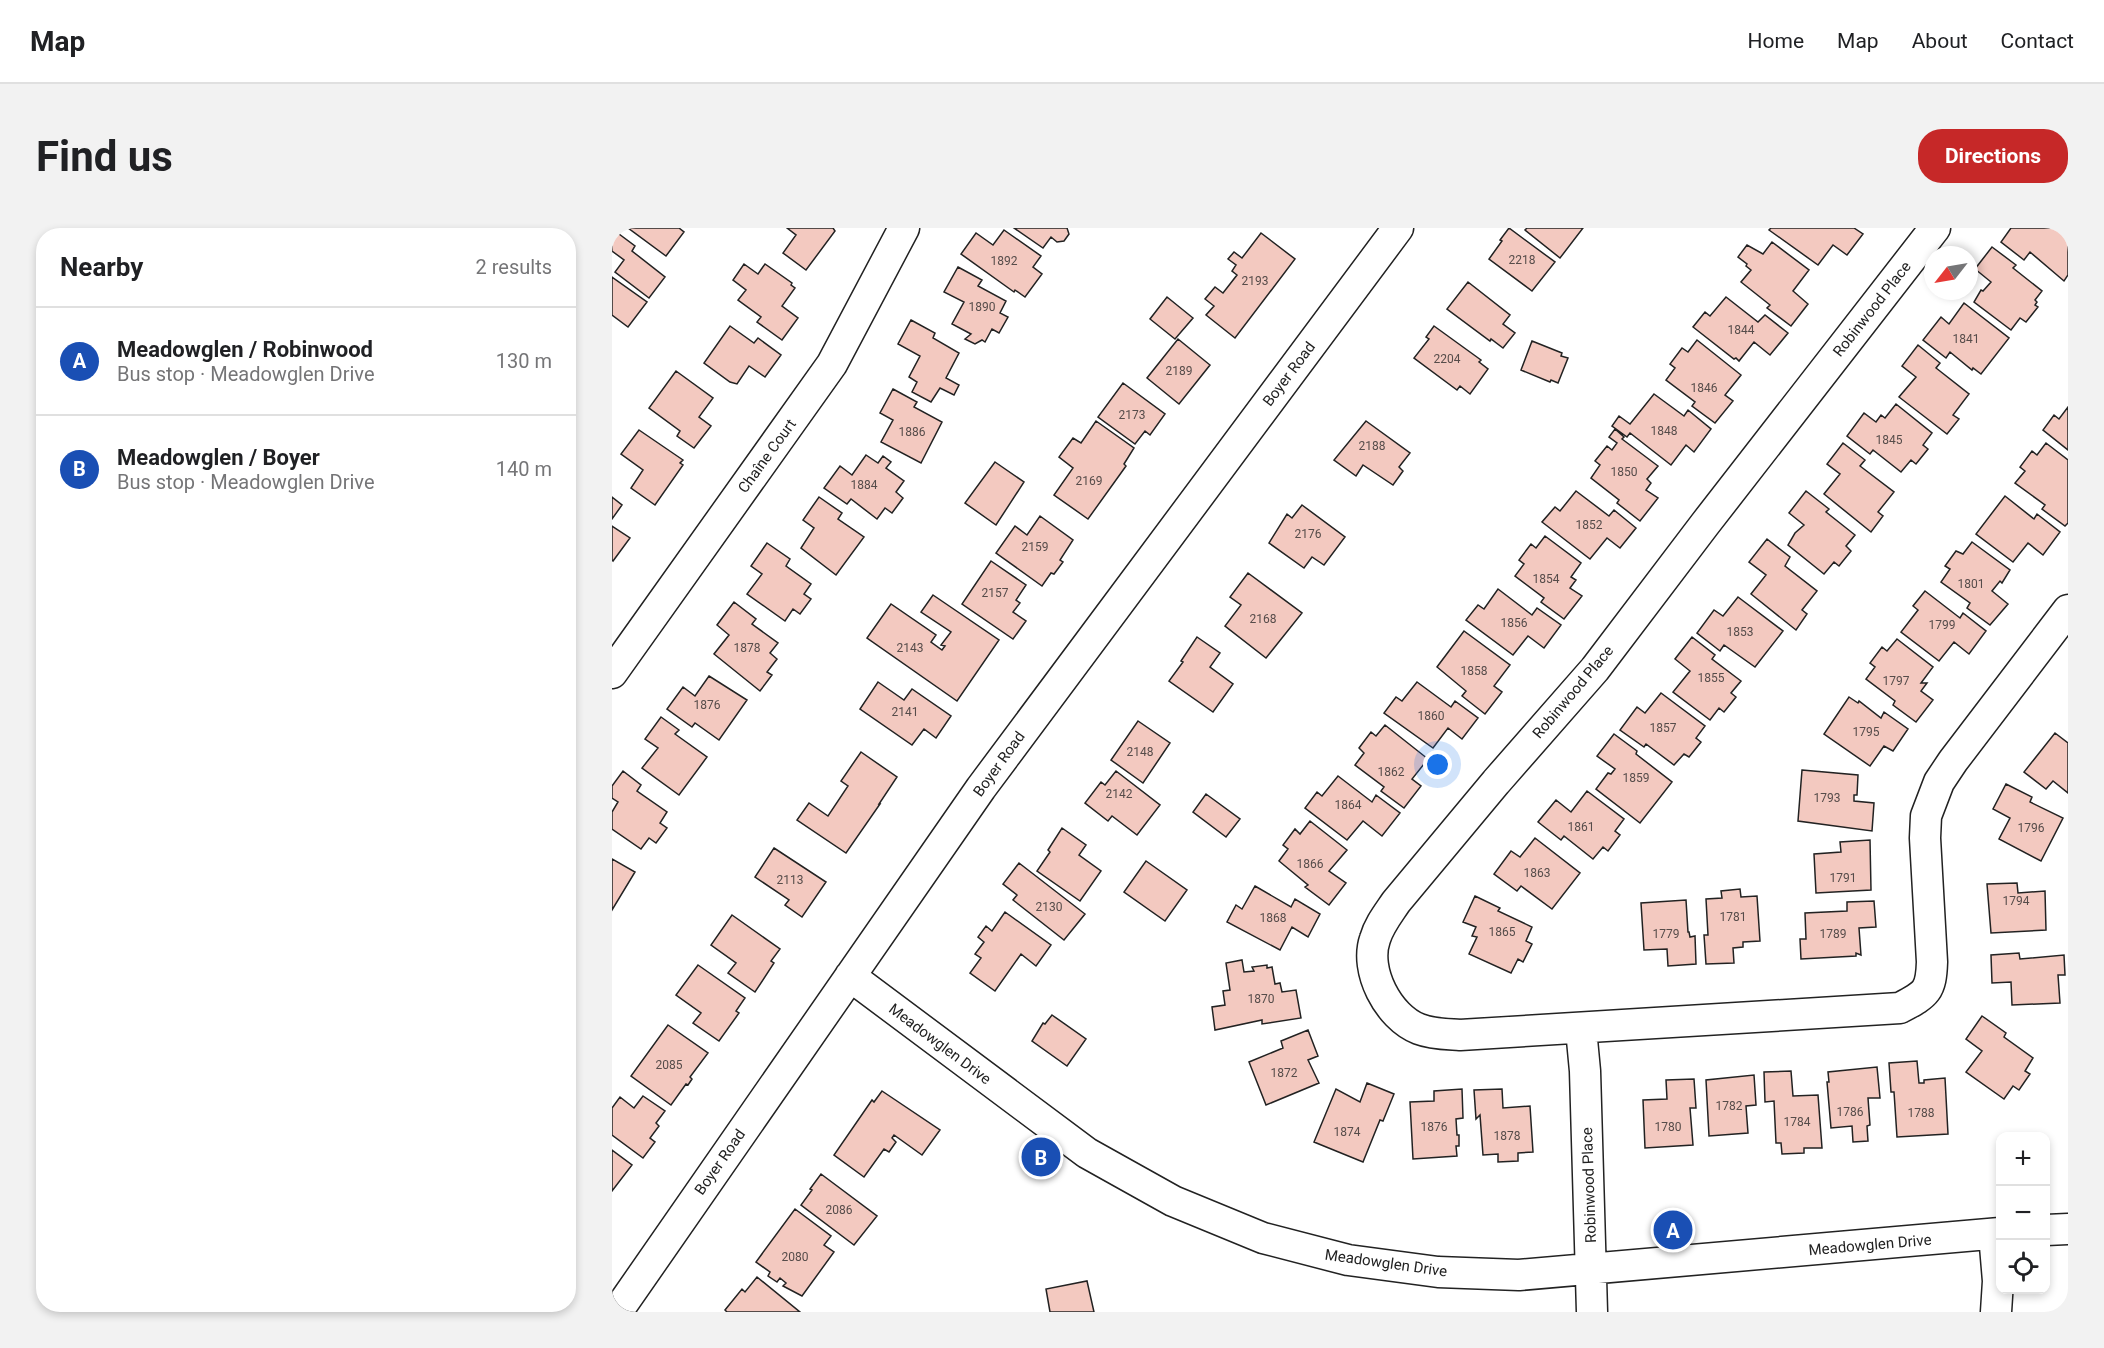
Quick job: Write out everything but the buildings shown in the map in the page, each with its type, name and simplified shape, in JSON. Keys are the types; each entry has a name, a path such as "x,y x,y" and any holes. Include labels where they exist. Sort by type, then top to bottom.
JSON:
{"street":[{"name":"Chaîne Court","path":"612,673 832,364 904,228"},
{"name":"Boyer Road","path":"619,1296 850,976 981,788 1398,228"},
{"name":"Robinwood Place","path":"1935,228 1595,669 1409,885 1383,921 1374,941 1374,972 1383,996 1397,1014 1416,1028 1435,1034 1460,1035 1900,1008 1923,996 1932,980 1925,838 1926,816 1940,782 1953,761 2068,610"},
{"name":"Meadowglen Drive","path":"850,976 1088,1153 1173,1201 1263,1238 1348,1260 1438,1272 1519,1275 1996,1233"},
{"name":"Robinwood Place","path":"1581,1029 1585,1071 1592,1312"},
{"path":"2050,1230 2068,1229"},
{"path":"1996,1312 1997,1240"}],"place":[{"name":"Meadowglen / Boyer","path":"1041,1157"},
{"name":"Meadowglen / Robinwood","path":"1673,1230"}]}
